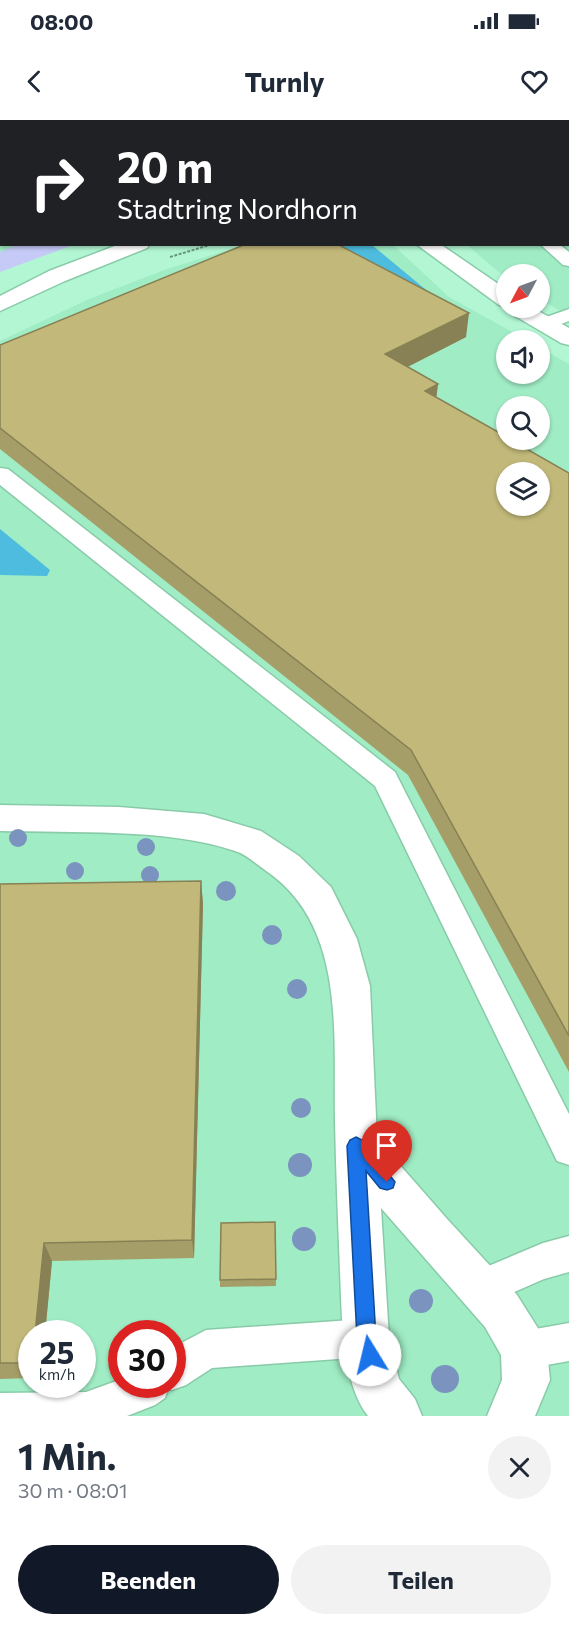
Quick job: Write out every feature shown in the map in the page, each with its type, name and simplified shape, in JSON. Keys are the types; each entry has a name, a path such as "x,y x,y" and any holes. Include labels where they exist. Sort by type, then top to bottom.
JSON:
{"street":[{"path":"0,304 57,276 135,246"},
{"path":"429,246 496,294"},
{"path":"446,246 486,288"},
{"path":"535,318 569,338"},
{"path":"0,818 119,820 204,828 249,841 286,866 318,898 338,939 351,986 356,1146 366,1338 378,1391 398,1416"},
{"path":"356,1146 432,1236 501,1311 524,1350 526,1380 511,1416"}],"lane":[{"path":"550,246 569,261"},
{"path":"545,324 569,314"},
{"path":"0,474 385,779 569,1149"},
{"path":"480,1288 543,1261 569,1254"},
{"path":"186,1362 206,1349 366,1338"},
{"path":"524,1350 569,1342"},
{"path":"0,1413 86,1412 123,1398"}],"shaded area":[{"path":"0,246 17,246 0,252"},
{"path":"15,246 70,246 0,272 0,252"},
{"path":"241,246 394,246 449,297 509,330 496,330 496,384 550,384 550,354 569,364 569,1416 0,1416 0,341 89,299 167,269"},
{"path":"318,246 373,246 437,299"},
{"path":"468,246 569,246 569,316 550,305 550,264 496,264 496,270"},
{"path":"0,529 50,570 47,576 0,575"}],"building":[{"path":"241,246 341,246 469,313 385,354 438,384 425,391 496,431 496,450 529,450 550,462 496,462 496,516 550,516 550,462 569,473 569,1036 411,750 0,428 0,345"},
{"path":"201,881 192,1240 44,1243 36,1320 18,1320 18,1363 0,1363 0,884"},
{"path":"275,1222 276,1279 220,1280 221,1223"}],"route":[{"path":"370,1355 366,1338 356,1146 387,1182"}]}
